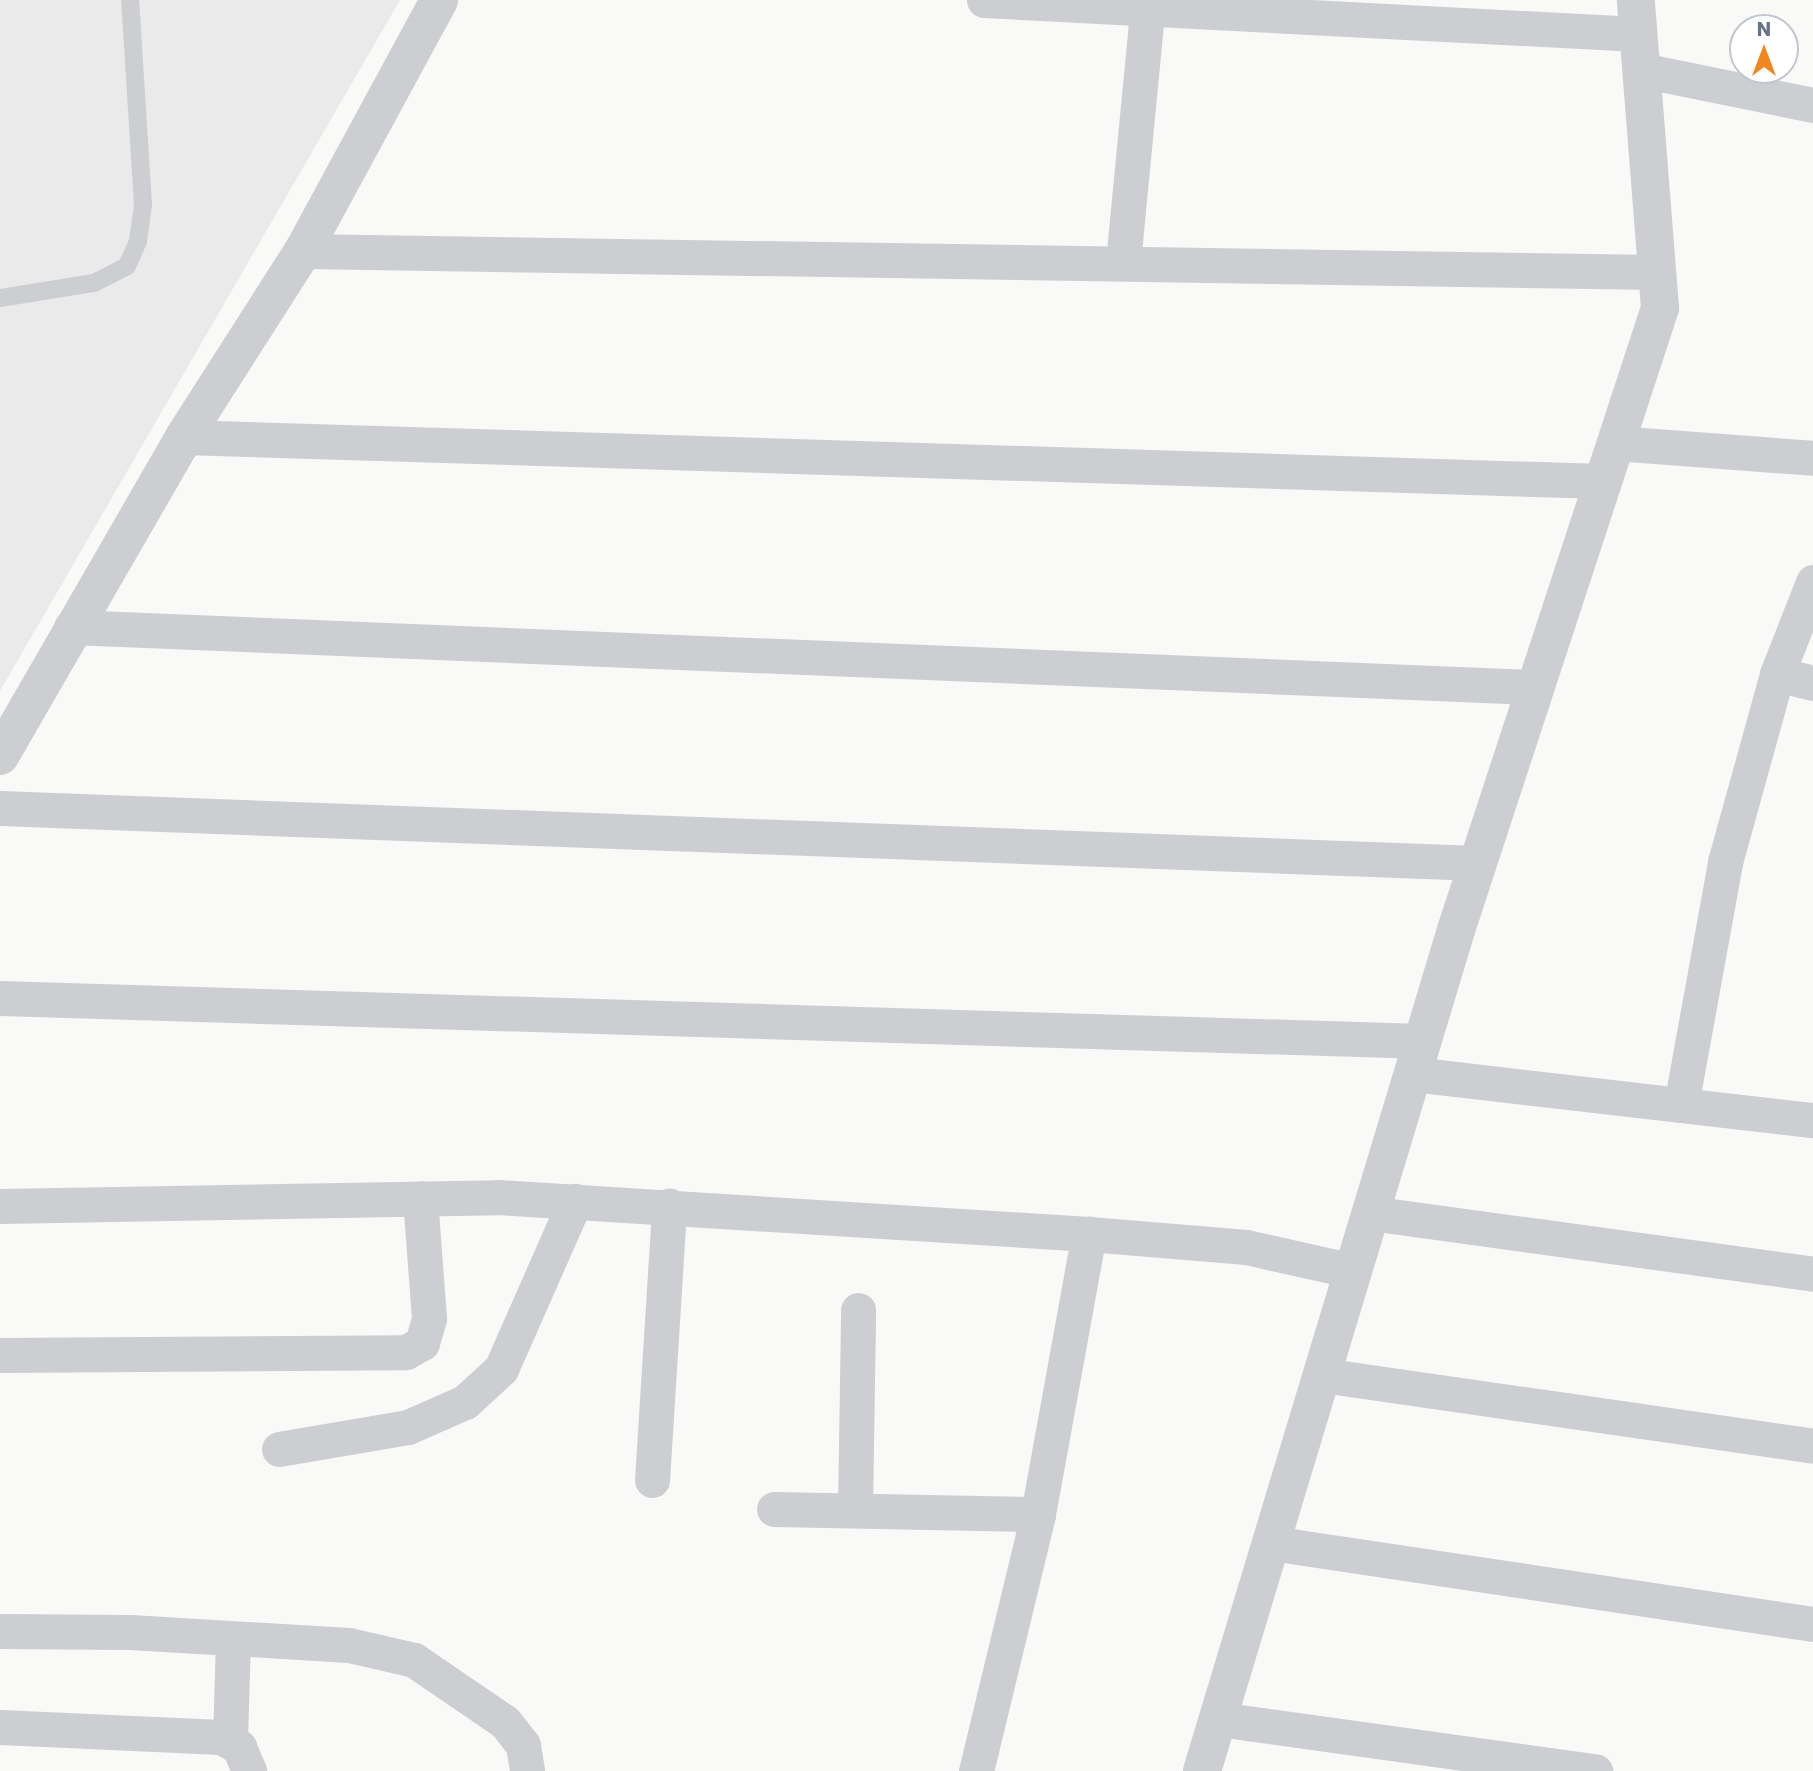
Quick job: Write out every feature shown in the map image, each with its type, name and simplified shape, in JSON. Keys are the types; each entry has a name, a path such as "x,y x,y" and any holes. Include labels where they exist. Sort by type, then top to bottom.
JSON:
{"street":[{"path":"0,756 71,627 184,437 303,251 439,0"},
{"path":"984,0 1148,4 1638,34 1813,105"},
{"path":"1124,262 1148,4"},
{"path":"1202,1771 1478,863 1660,308 1638,34"},
{"path":"303,251 1657,272"},
{"path":"184,437 1603,481"},
{"path":"1615,443 1813,458"},
{"path":"1681,1105 1725,862 1777,674 1813,582"},
{"path":"71,627 1536,687"},
{"path":"1777,674 1813,683"},
{"path":"0,808 1478,863"},
{"path":"0,998 1418,1058 1681,1105 1813,1120"},
{"path":"0,1206 420,1198 575,1201 1089,1234 1246,1247 1353,1270"},
{"path":"0,1355 405,1352 422,1343 429,1318 420,1198"},
{"path":"279,1449 408,1427 465,1402 501,1369 575,1201"},
{"path":"652,1480 669,1206"},
{"path":"1370,1213 1813,1274"},
{"path":"976,1771 1038,1514 1089,1234"},
{"path":"855,1510 858,1310"},
{"path":"1322,1375 1813,1446"},
{"path":"774,1509 1038,1514"},
{"path":"1271,1543 1813,1625"},
{"path":"0,1631 349,1645 414,1660 505,1722 523,1745 527,1771"},
{"path":"233,1639 230,1740 249,1771"},
{"path":"1218,1719 1595,1771"},
{"path":"0,1727 230,1740"}],"lane":[{"path":"0,298 94,283 127,266 138,241 143,205 130,0"}],"shaded area":[{"path":"0,0 400,0 0,691"}]}
